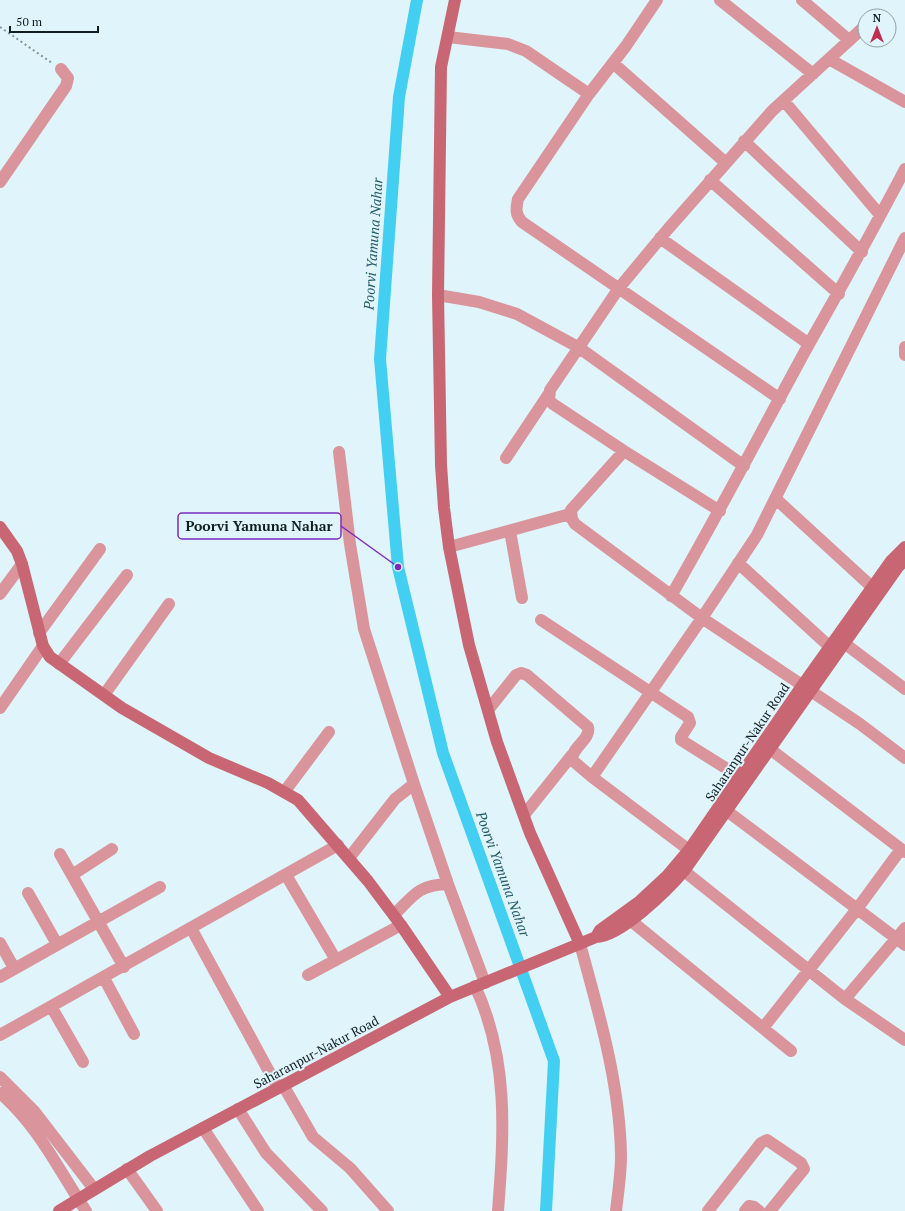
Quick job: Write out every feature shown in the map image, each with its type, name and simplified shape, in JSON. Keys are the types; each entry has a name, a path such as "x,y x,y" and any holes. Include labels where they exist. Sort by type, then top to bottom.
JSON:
{"street":[{"path":"455,0 442,67 438,295 441,465 449,547 469,645 497,742 530,833 580,944 596,1001 616,1091 621,1158 616,1211"},
{"path":"658,0 590,94 518,199 516,208 517,216 522,222 780,399"},
{"path":"720,0 813,74"},
{"path":"802,0 849,40"},
{"path":"506,458 578,347 619,288 660,238 744,141 784,101 857,33"},
{"path":"448,37 508,44 526,51 590,94"},
{"path":"829,59 905,102"},
{"path":"613,63 726,163"},
{"path":"0,182 66,86 68,78 61,69"},
{"path":"784,101 880,215"},
{"path":"744,141 862,252"},
{"path":"671,596 720,511 809,344 862,252 880,215 901,187 905,169"},
{"path":"710,180 839,294"},
{"path":"660,238 809,344"},
{"path":"592,777 702,618 764,522 905,238"},
{"path":"438,295 479,302 517,314 578,347 744,466"},
{"path":"905,347 905,355"},
{"path":"548,395 549,400 553,404 624,451 720,511"},
{"path":"449,547 570,514 574,506 624,451"},
{"path":"339,452 350,544 361,616 373,661 448,884 484,983 485,1009 492,1029 497,1055 503,1123 498,1211"},
{"path":"776,499 872,588"},
{"path":"570,514 575,524 671,596 806,689 869,730 905,758"},
{"path":"0,527 17,551 22,564 43,646 50,657 129,712 209,758 285,791 309,810 398,920 450,997"},
{"path":"510,531 522,598"},
{"name":"Saharanpur-Nakur Road","path":"59,1211 127,1169 450,997 596,937 604,937 630,920 667,889 684,871 770,749 830,647 891,561 905,547"},
{"path":"39,633 100,549"},
{"path":"738,563 830,647"},
{"path":"0,594 22,564"},
{"name":"Saharanpur-Nakur Road","path":"596,937 600,930 640,901 667,876 689,850 740,777 806,689 903,567"},
{"path":"59,664 127,575"},
{"path":"104,695 169,604"},
{"path":"541,620 688,717 690,723 680,737 681,740 740,777"},
{"path":"844,643 905,689"},
{"path":"0,708 43,646"},
{"path":"488,710 516,675 521,673 527,675 588,726 588,735 524,815"},
{"path":"285,791 330,732"},
{"path":"763,1028 903,851 770,749"},
{"path":"572,755 574,763 689,850"},
{"path":"349,858 395,799 414,784"},
{"path":"727,811 901,941"},
{"path":"0,1035 52,1008 338,845"},
{"path":"72,875 112,849"},
{"path":"60,854 124,967"},
{"path":"684,871 808,971 905,1040"},
{"path":"286,874 336,960"},
{"path":"308,975 336,960 398,920 422,889 429,886 448,884"},
{"path":"0,977 98,920 160,887"},
{"path":"28,893 57,944"},
{"path":"630,920 791,1051"},
{"path":"190,928 281,1087 313,1137 350,1168 388,1211"},
{"path":"845,998 901,941 905,928"},
{"path":"0,943 14,968"},
{"path":"104,978 134,1034"},
{"path":"52,1008 83,1062"},
{"path":"0,1077 34,1111 94,1189"},
{"path":"0,1093 25,1118 37,1133 50,1151 86,1211"},
{"path":"238,1109 269,1157 322,1211"},
{"path":"204,1128 258,1211"},
{"path":"708,1211 761,1143 767,1140 801,1163 804,1169 770,1211"},
{"path":"127,1169 157,1211"},
{"path":"745,1211 749,1206 752,1206 759,1211"}],"path":[{"path":"0,28 61,69"}],"waterway":[{"name":"Poorvi Yamuna Nahar","path":"417,0 399,97 380,359 398,567 443,753 554,1061 546,1211"}],"place":[{"name":"Poorvi Yamuna Nahar","path":"398,567"}]}
